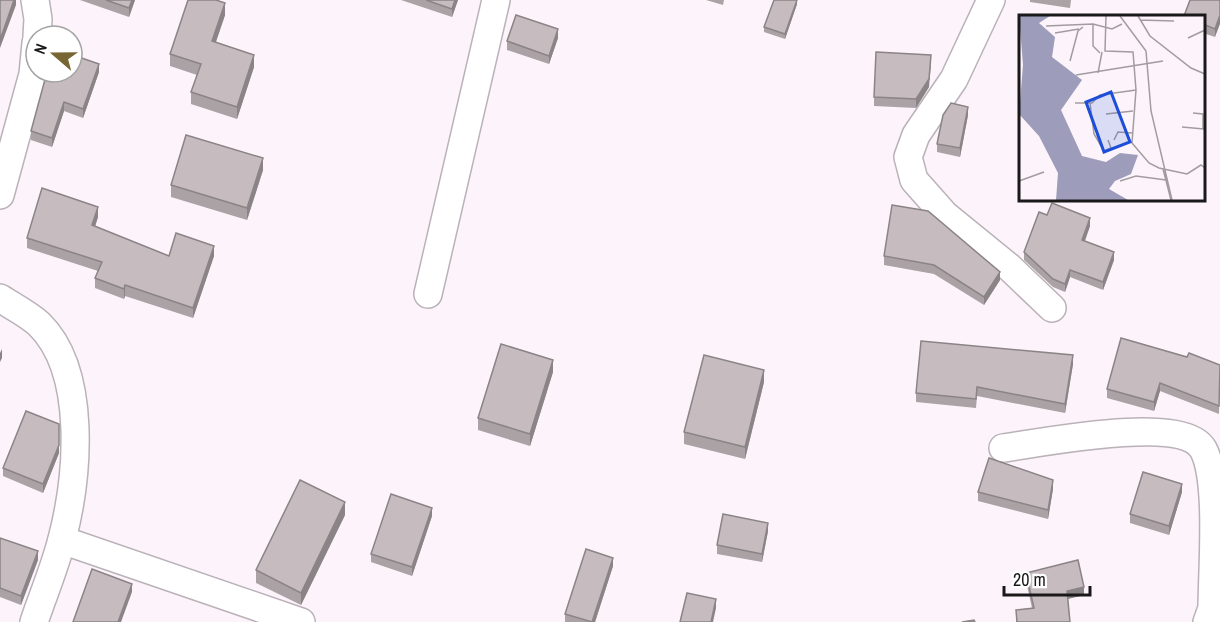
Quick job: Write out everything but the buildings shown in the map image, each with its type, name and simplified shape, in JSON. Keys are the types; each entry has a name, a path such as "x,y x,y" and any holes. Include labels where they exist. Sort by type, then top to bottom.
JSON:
{"street":[{"path":"35,0 38,24"},
{"path":"428,294 496,0"},
{"path":"991,0 954,79 916,135 908,157 914,180 945,215 1009,267 1052,308"},
{"path":"0,195 30,84"},
{"path":"0,298 39,323 64,360 74,416 72,489 62,540 34,622"},
{"path":"1004,448 1137,432 1179,433 1192,439 1203,449 1212,484 1212,608 1207,622"},
{"path":"62,540 301,622"}]}
